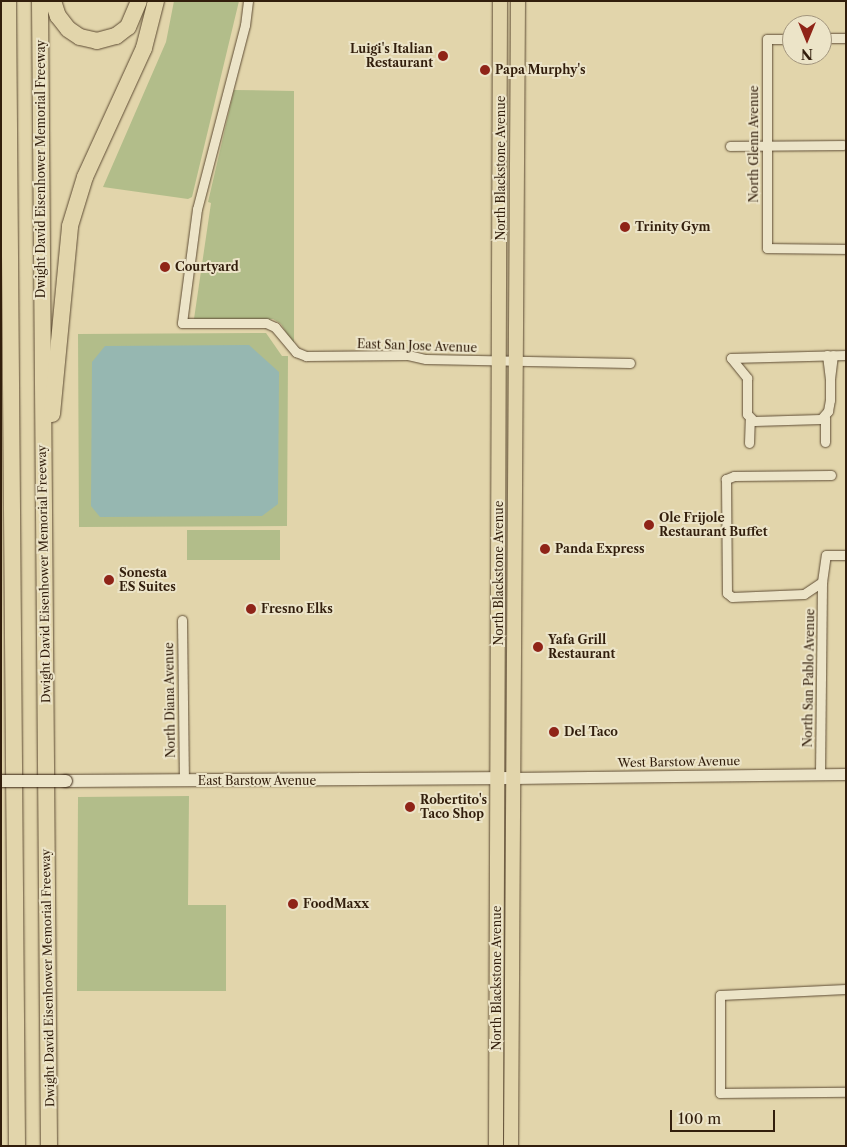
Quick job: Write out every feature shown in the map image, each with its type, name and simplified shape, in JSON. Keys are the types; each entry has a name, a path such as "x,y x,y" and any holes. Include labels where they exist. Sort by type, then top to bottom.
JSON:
{"highway":[{"path":"8,1 8,193 18,1146"},
{"name":"Dwight David Eisenhower Memorial Freeway","path":"40,1 49,1146"},
{"path":"53,1 58,16 68,29 80,37 97,40 116,36 128,27 139,1"},
{"path":"43,520 63,265 70,226 85,177 144,48 156,1"},
{"path":"1,51 8,193"},
{"path":"1,347 12,521"}],"main road":[{"name":"North Blackstone Avenue","path":"496,1146 500,1"},
{"name":"North Blackstone Avenue","path":"511,1146 518,1"},
{"path":"499,513 505,517 506,525 506,580 514,593"},
{"name":"East Barstow Avenue","path":"1,781 514,778"}],"street":[{"name":"East San Jose Avenue","path":"248,1 245,25 197,209 182,323 266,323 275,327 296,352 306,356 408,355 426,360 630,363"},
{"path":"832,38 846,38"},
{"name":"North Glenn Avenue","path":"782,39 767,39 767,248 846,249"},
{"path":"730,146 842,145"},
{"path":"825,442 825,417 830,400 830,355"},
{"path":"749,443 750,419 747,414 747,378 731,358 846,355"},
{"path":"750,419 813,421 825,417"},
{"path":"822,582 796,594 732,597 727,593 724,484 734,476 831,475"},
{"name":"North San Pablo Avenue","path":"820,774 822,582 826,555 846,555"},
{"name":"North Diana Avenue","path":"182,620 184,781"},
{"name":"West Barstow Avenue","path":"514,778 846,774"},
{"path":"846,989 720,995 720,1093 846,1092"}],"green space":[{"path":"174,1 239,1 192,197 188,199 103,187 166,42"},
{"path":"234,90 294,91 294,345 281,324 273,319 194,319 211,203 208,202"},
{"path":"266,333 282,356 288,356 287,526 79,527 78,334"},
{"path":"187,530 280,530 280,560 187,560"},
{"path":"189,796 188,905 226,905 226,991 77,991 78,797"}],"water":[{"path":"249,345 279,372 278,504 262,516 100,517 91,506 92,362 105,346"}],"place":[{"name":"Luigi's Italian Restaurant","path":"443,56"},
{"name":"Papa Murphy's","path":"485,70"},
{"name":"Trinity Gym","path":"625,227"},
{"name":"Courtyard","path":"165,267"},
{"name":"Ole Frijole Restaurant Buffet","path":"649,525"},
{"name":"Panda Express","path":"545,549"},
{"name":"Sonesta ES Suites","path":"109,580"},
{"name":"Fresno Elks","path":"251,609"},
{"name":"Yafa Grill Restaurant","path":"538,647"},
{"name":"Del Taco","path":"554,732"},
{"name":"Robertito's Taco Shop","path":"410,807"},
{"name":"FoodMaxx","path":"293,904"}]}
